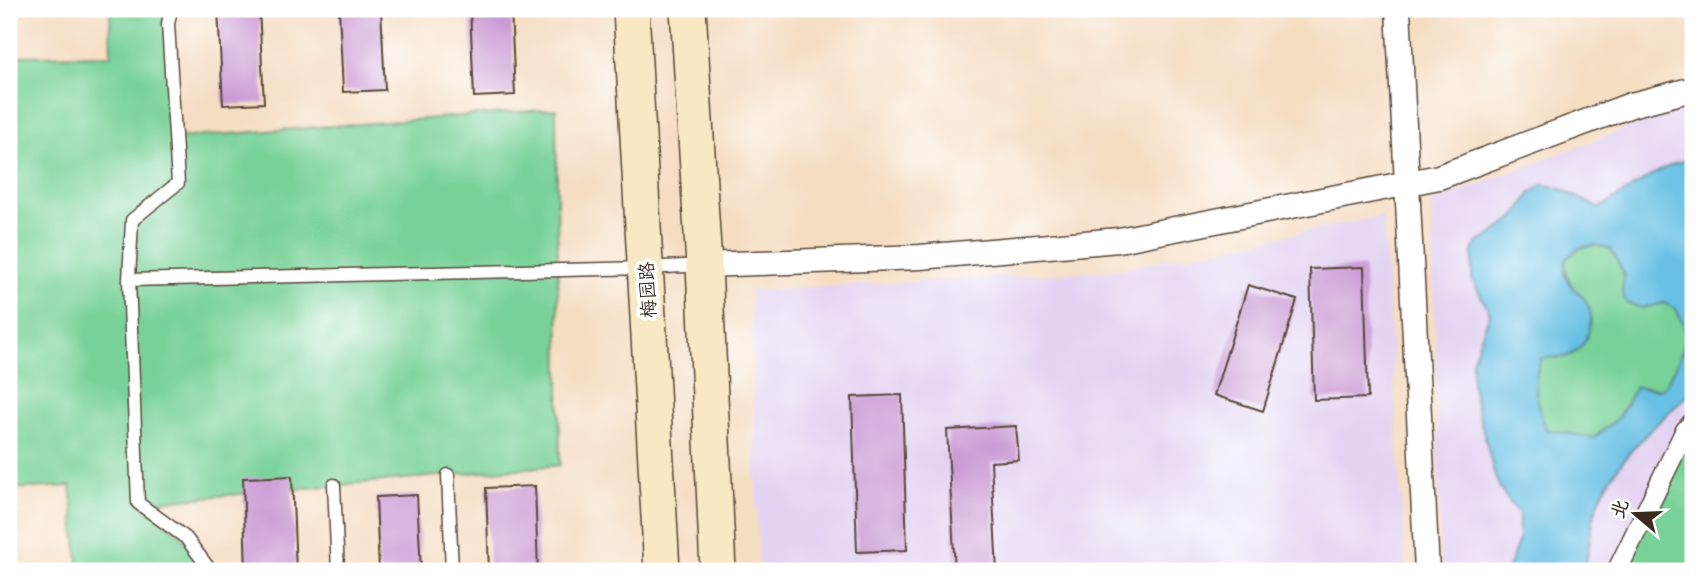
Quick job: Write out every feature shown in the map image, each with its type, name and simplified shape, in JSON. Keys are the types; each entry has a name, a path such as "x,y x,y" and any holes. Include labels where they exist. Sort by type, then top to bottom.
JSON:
{"main road":[{"name":"梅园路","path":"631,9 662,571"},
{"path":"688,9 704,265 718,571"}],"street":[{"path":"1398,9 1427,571"},
{"path":"704,265 920,257 1119,240 1439,177 1631,105 1693,89"},
{"path":"1617,571 1685,431 1693,422"}],"lane":[{"path":"171,9 168,24 178,183 131,220 128,280 138,503 186,538 211,571"},
{"path":"128,280 704,265"},
{"path":"448,475 452,571"},
{"path":"334,485 338,571"}],"shaded area":[{"path":"1693,103 1693,571 1441,571 1432,202"},
{"path":"1383,216 1406,571 759,571 750,291 1114,270"}],"green space":[{"path":"110,9 171,9 175,138 556,109 560,465 140,503 178,533 211,571 79,571 71,486 9,489 9,56 111,55"},
{"path":"1596,245 1611,248 1624,274 1622,291 1642,308 1664,303 1676,309 1685,338 1679,361 1663,388 1636,387 1618,418 1594,438 1546,430 1538,403 1536,377 1541,359 1550,356 1565,357 1585,300 1570,282 1566,271 1566,258 1579,248"},
{"path":"1693,422 1693,571 1617,571"}],"water":[{"path":"1693,158 1693,391 1650,431 1612,477 1595,512 1585,571 1507,571 1519,539 1519,514 1502,492 1495,477 1472,387 1472,361 1490,313 1472,279 1473,251 1478,242 1515,217 1531,193 1544,184 1599,208 1656,173","holes":["1596,245 1611,249 1624,274 1622,291 1626,303 1642,308 1664,303 1676,309 1685,330 1682,353 1663,388 1636,387 1618,418 1594,438 1546,429 1536,394 1536,377 1541,359 1565,357 1575,352 1585,340 1590,324 1589,308 1585,300 1566,279 1566,259 1579,248"]}],"building":[{"path":"218,9 259,9 264,103 223,105"},
{"path":"339,9 381,9 385,90 343,92"},
{"path":"470,9 511,9 515,95 474,97"},
{"path":"1364,267 1368,398 1314,400 1310,269"},
{"path":"1248,285 1297,300 1263,411 1214,395"},
{"path":"902,395 907,550 857,552 852,397"},
{"path":"1016,426 1019,460 991,462 997,571 955,571 947,430"},
{"path":"292,476 296,571 246,571 243,478"},
{"path":"535,486 538,571 489,571 486,488"},
{"path":"417,495 421,571 379,571 376,497"}]}
